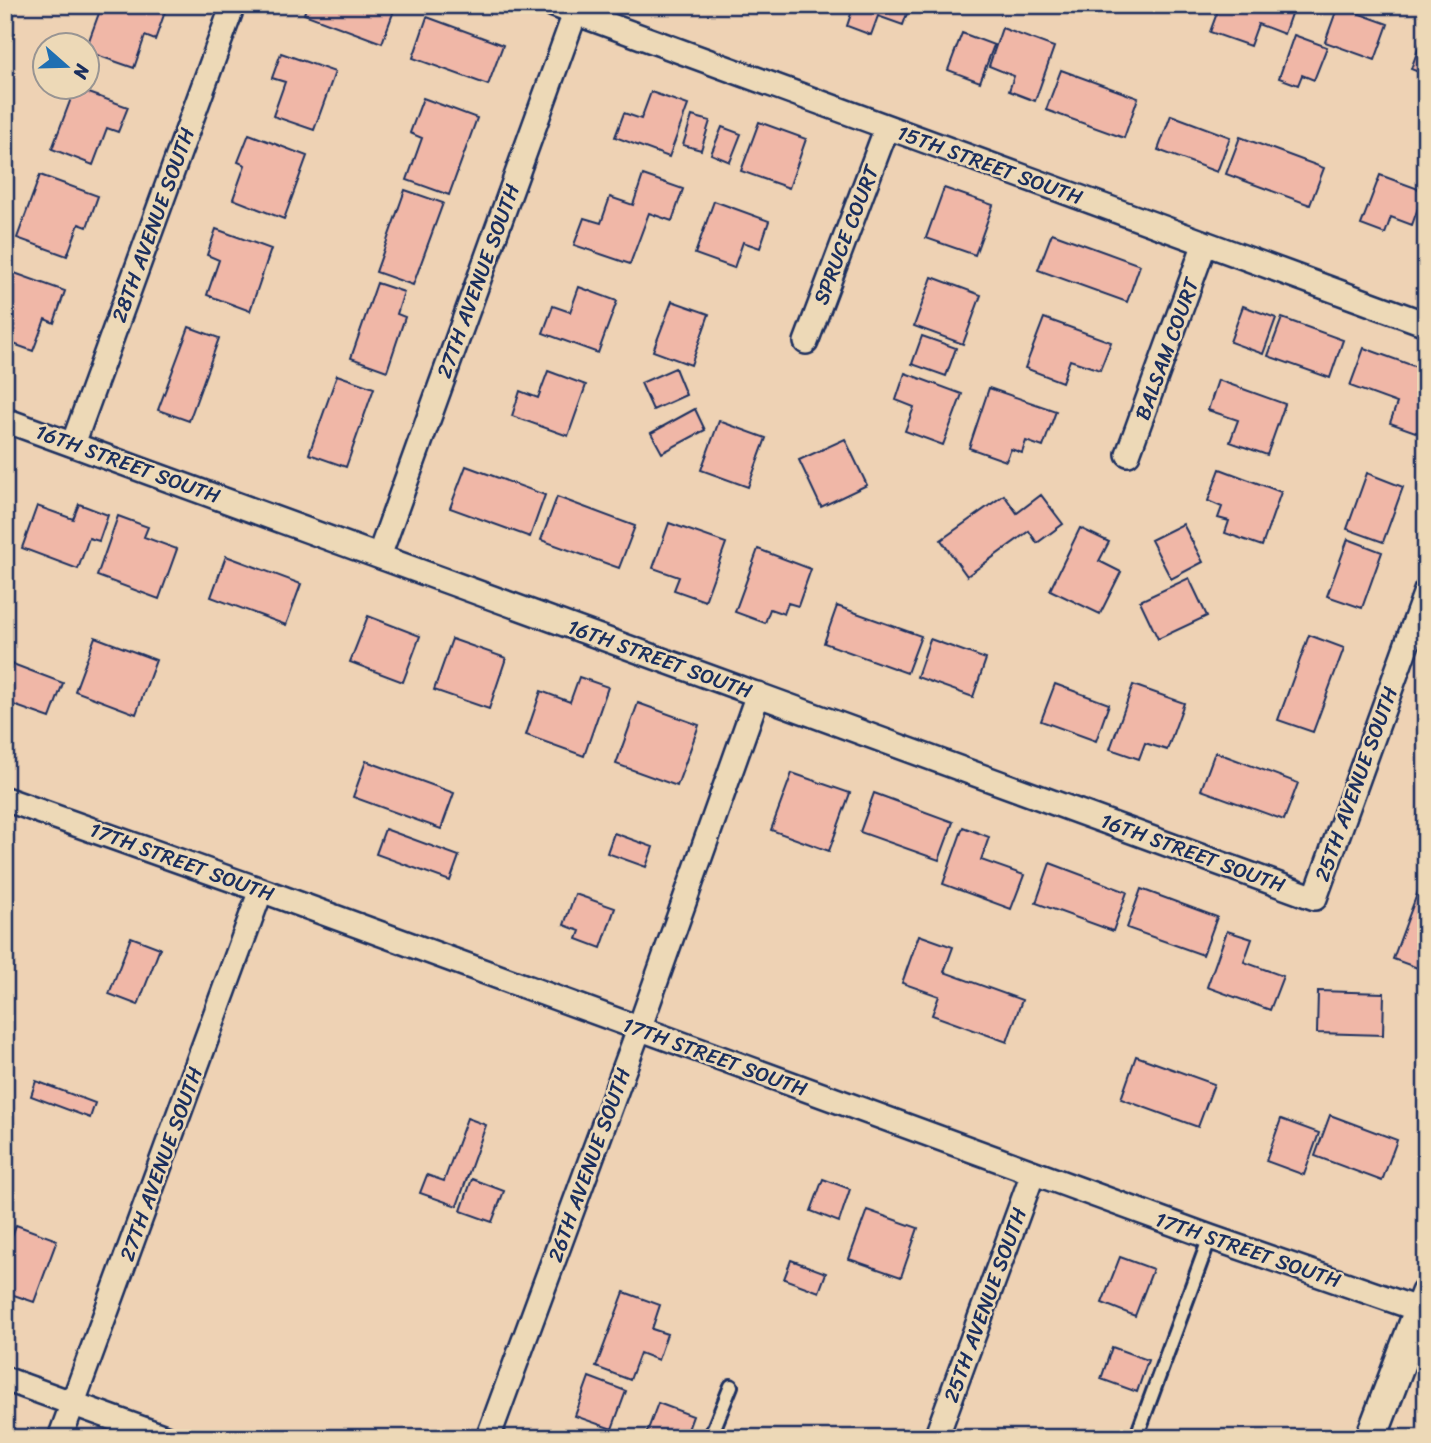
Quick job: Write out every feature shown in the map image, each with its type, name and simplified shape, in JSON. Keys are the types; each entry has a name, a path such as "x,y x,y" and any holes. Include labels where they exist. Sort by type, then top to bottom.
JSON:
{"street":[{"name":"28TH AVENUE SOUTH","path":"73,444 233,5"},
{"name":"15TH STREET SOUTH","path":"569,8 1426,324"},
{"name":"27TH AVENUE SOUTH","path":"379,556 569,8"},
{"name":"SPRUCE COURT","path":"806,342 887,127"},
{"name":"BALSAM COURT","path":"1128,454 1205,243"},
{"name":"16TH STREET SOUTH","path":"5,419 1315,898"},
{"name":"25TH AVENUE SOUTH","path":"1315,898 1426,592"},
{"name":"26TH AVENUE SOUTH","path":"488,1438 639,1029 758,694"},
{"name":"17TH STREET SOUTH","path":"5,799 1210,1237 1424,1305"},
{"name":"27TH AVENUE SOUTH","path":"60,1438 261,890"},
{"name":"25TH AVENUE SOUTH","path":"936,1438 1033,1173"},
{"path":"1371,1438 1424,1305"},
{"path":"5,1379 168,1438"}],"lane":[{"path":"1136,1438 1210,1237"},
{"path":"710,1438 731,1386"}],"building":[{"path":"5,5 17,5 9,27 5,26"},
{"path":"102,5 156,5 166,9 155,40 145,36 134,68 102,57 102,32 92,32"},
{"path":"307,5 396,5 382,43 304,14"},
{"path":"823,5 844,5 841,12"},
{"path":"854,5 910,5 903,25 878,16 871,35 847,26"},
{"path":"1146,5 1167,5 1165,12"},
{"path":"1220,5 1294,5 1284,34 1258,24 1250,46 1210,32"},
{"path":"1338,6 1388,24 1375,60 1325,42"},
{"path":"427,17 503,45 488,85 413,58"},
{"path":"1002,28 1054,47 1035,101 1009,91 1014,76 989,66"},
{"path":"962,33 994,45 980,82 948,70"},
{"path":"1294,35 1327,47 1314,80 1302,75 1298,85 1279,78"},
{"path":"1423,36 1426,37 1426,75 1411,69"},
{"path":"281,53 335,72 314,130 273,116 285,82 272,78"},
{"path":"1061,70 1138,98 1124,138 1046,110"},
{"path":"651,92 688,105 669,157 615,137 624,113 641,119"},
{"path":"102,98 128,107 118,132 107,128 93,165 52,149 70,102 102,102"},
{"path":"423,98 477,118 449,195 407,180 422,138 410,133"},
{"path":"1171,115 1230,137 1217,172 1158,150"},
{"path":"692,116 710,121 701,150 683,145"},
{"path":"759,122 806,139 789,188 741,171"},
{"path":"722,127 741,134 730,162 711,154"},
{"path":"249,134 307,156 284,219 233,199 245,165 238,162"},
{"path":"1240,137 1324,168 1310,205 1226,174"},
{"path":"40,175 98,196 87,227 79,224 67,256 17,238"},
{"path":"643,175 683,189 672,221 649,213 630,264 574,245 584,218 601,223 610,197 633,205"},
{"path":"1380,175 1424,191 1412,225 1391,217 1385,234 1361,225"},
{"path":"944,188 993,205 975,255 926,238"},
{"path":"405,190 443,203 413,285 376,272"},
{"path":"714,201 769,221 760,248 743,242 734,268 695,254"},
{"path":"216,229 271,249 250,311 207,295 219,260 207,255"},
{"path":"1052,233 1140,265 1127,302 1038,270"},
{"path":"6,270 65,291 54,323 45,319 33,351 5,341"},
{"path":"932,277 981,295 963,344 914,326"},
{"path":"377,283 404,292 397,314 405,317 387,371 351,358"},
{"path":"579,287 617,301 598,353 543,333 553,306 570,312"},
{"path":"672,301 709,314 691,365 653,351"},
{"path":"1243,306 1276,318 1263,354 1230,342"},
{"path":"1044,318 1111,342 1100,370 1070,360 1062,382 1025,368"},
{"path":"1282,318 1343,340 1330,378 1268,356"},
{"path":"189,327 219,338 189,421 158,410"},
{"path":"922,336 956,348 946,376 912,364"},
{"path":"1364,348 1425,370 1416,394 1426,398 1426,420 1421,434 1390,423 1397,403 1350,386"},
{"path":"675,368 686,395 653,410 641,383"},
{"path":"548,371 586,385 568,436 512,416 520,391 538,398"},
{"path":"905,373 962,394 943,445 905,431 914,407 896,400"},
{"path":"337,375 374,388 346,467 309,454"},
{"path":"1218,380 1285,404 1267,455 1230,442 1238,420 1208,410"},
{"path":"989,388 1056,411 1043,447 1026,441 1022,453 1011,449 1006,461 969,448"},
{"path":"695,409 705,430 662,453 651,433"},
{"path":"719,421 766,438 748,487 701,470"},
{"path":"845,439 867,485 821,507 799,460"},
{"path":"466,466 545,495 530,537 450,508"},
{"path":"1220,469 1281,492 1262,546 1225,533 1229,521 1218,518 1222,507 1208,501"},
{"path":"1367,473 1403,487 1383,542 1347,529"},
{"path":"1004,495 1017,513 1041,495 1063,524 1037,543 1029,531 967,576 941,540"},
{"path":"557,497 635,526 619,568 541,540"},
{"path":"79,504 108,515 99,541 89,538 78,569 22,548 37,506 73,519"},
{"path":"118,516 148,527 144,537 177,549 159,599 97,576"},
{"path":"669,523 726,543 705,601 674,590 679,577 653,568"},
{"path":"1183,524 1203,562 1171,579 1151,540"},
{"path":"1080,528 1109,542 1099,561 1121,572 1100,614 1050,590"},
{"path":"1348,539 1382,552 1362,608 1327,596"},
{"path":"758,549 811,569 798,606 788,603 784,614 770,609 765,623 735,612"},
{"path":"226,556 301,584 286,625 211,597"},
{"path":"1189,578 1207,616 1158,639 1140,601"},
{"path":"837,606 921,636 907,673 824,643"},
{"path":"368,616 420,636 403,682 350,662"},
{"path":"1309,635 1344,648 1313,732 1278,720"},
{"path":"95,637 156,660 136,714 75,691"},
{"path":"452,639 506,658 489,709 434,690"},
{"path":"930,639 986,659 973,697 917,677"},
{"path":"5,661 63,683 50,718 5,702"},
{"path":"579,677 608,687 584,756 526,735 541,691 570,702"},
{"path":"1055,684 1109,704 1096,741 1041,721"},
{"path":"1133,685 1184,703 1167,750 1145,743 1139,759 1110,749"},
{"path":"638,703 699,725 677,786 616,764"},
{"path":"1215,752 1298,783 1284,820 1201,790"},
{"path":"366,761 454,793 441,829 353,797"},
{"path":"792,773 850,793 829,851 771,830"},
{"path":"874,793 953,822 939,860 860,832"},
{"path":"963,827 989,837 981,860 1024,875 1011,909 943,884"},
{"path":"385,829 459,856 450,881 376,854"},
{"path":"614,833 653,847 646,867 607,853"},
{"path":"1050,863 1127,892 1113,931 1036,903"},
{"path":"1423,878 1426,879 1426,971 1393,959"},
{"path":"1141,889 1217,917 1203,955 1127,928"},
{"path":"575,894 615,908 601,948 577,939 580,931 564,925"},
{"path":"1227,931 1252,939 1244,962 1283,976 1270,1010 1207,987"},
{"path":"919,935 953,947 944,972 1022,1000 1007,1042 932,1015 939,996 902,983"},
{"path":"131,937 160,948 138,1005 109,994"},
{"path":"1318,991 1384,993 1383,1035 1317,1033"},
{"path":"1136,1056 1214,1084 1198,1127 1121,1099"},
{"path":"36,1081 95,1103 90,1118 31,1096"},
{"path":"1330,1115 1397,1140 1382,1181 1315,1156"},
{"path":"467,1118 486,1125 457,1206 420,1193 427,1175 444,1181"},
{"path":"1281,1119 1319,1133 1304,1175 1266,1161"},
{"path":"472,1179 504,1191 492,1222 461,1211"},
{"path":"823,1179 850,1189 839,1222 811,1211"},
{"path":"867,1210 918,1228 901,1277 849,1259"},
{"path":"16,1225 57,1240 34,1302 5,1292 5,1255"},
{"path":"1120,1257 1153,1269 1135,1316 1102,1303"},
{"path":"791,1260 826,1273 819,1292 784,1279"},
{"path":"624,1292 660,1305 652,1329 667,1334 658,1360 640,1353 630,1380 596,1367"},
{"path":"1112,1347 1148,1360 1137,1392 1101,1379"},
{"path":"589,1377 626,1391 612,1429 575,1416"},
{"path":"658,1403 693,1416 685,1438 653,1438 646,1435"}]}
